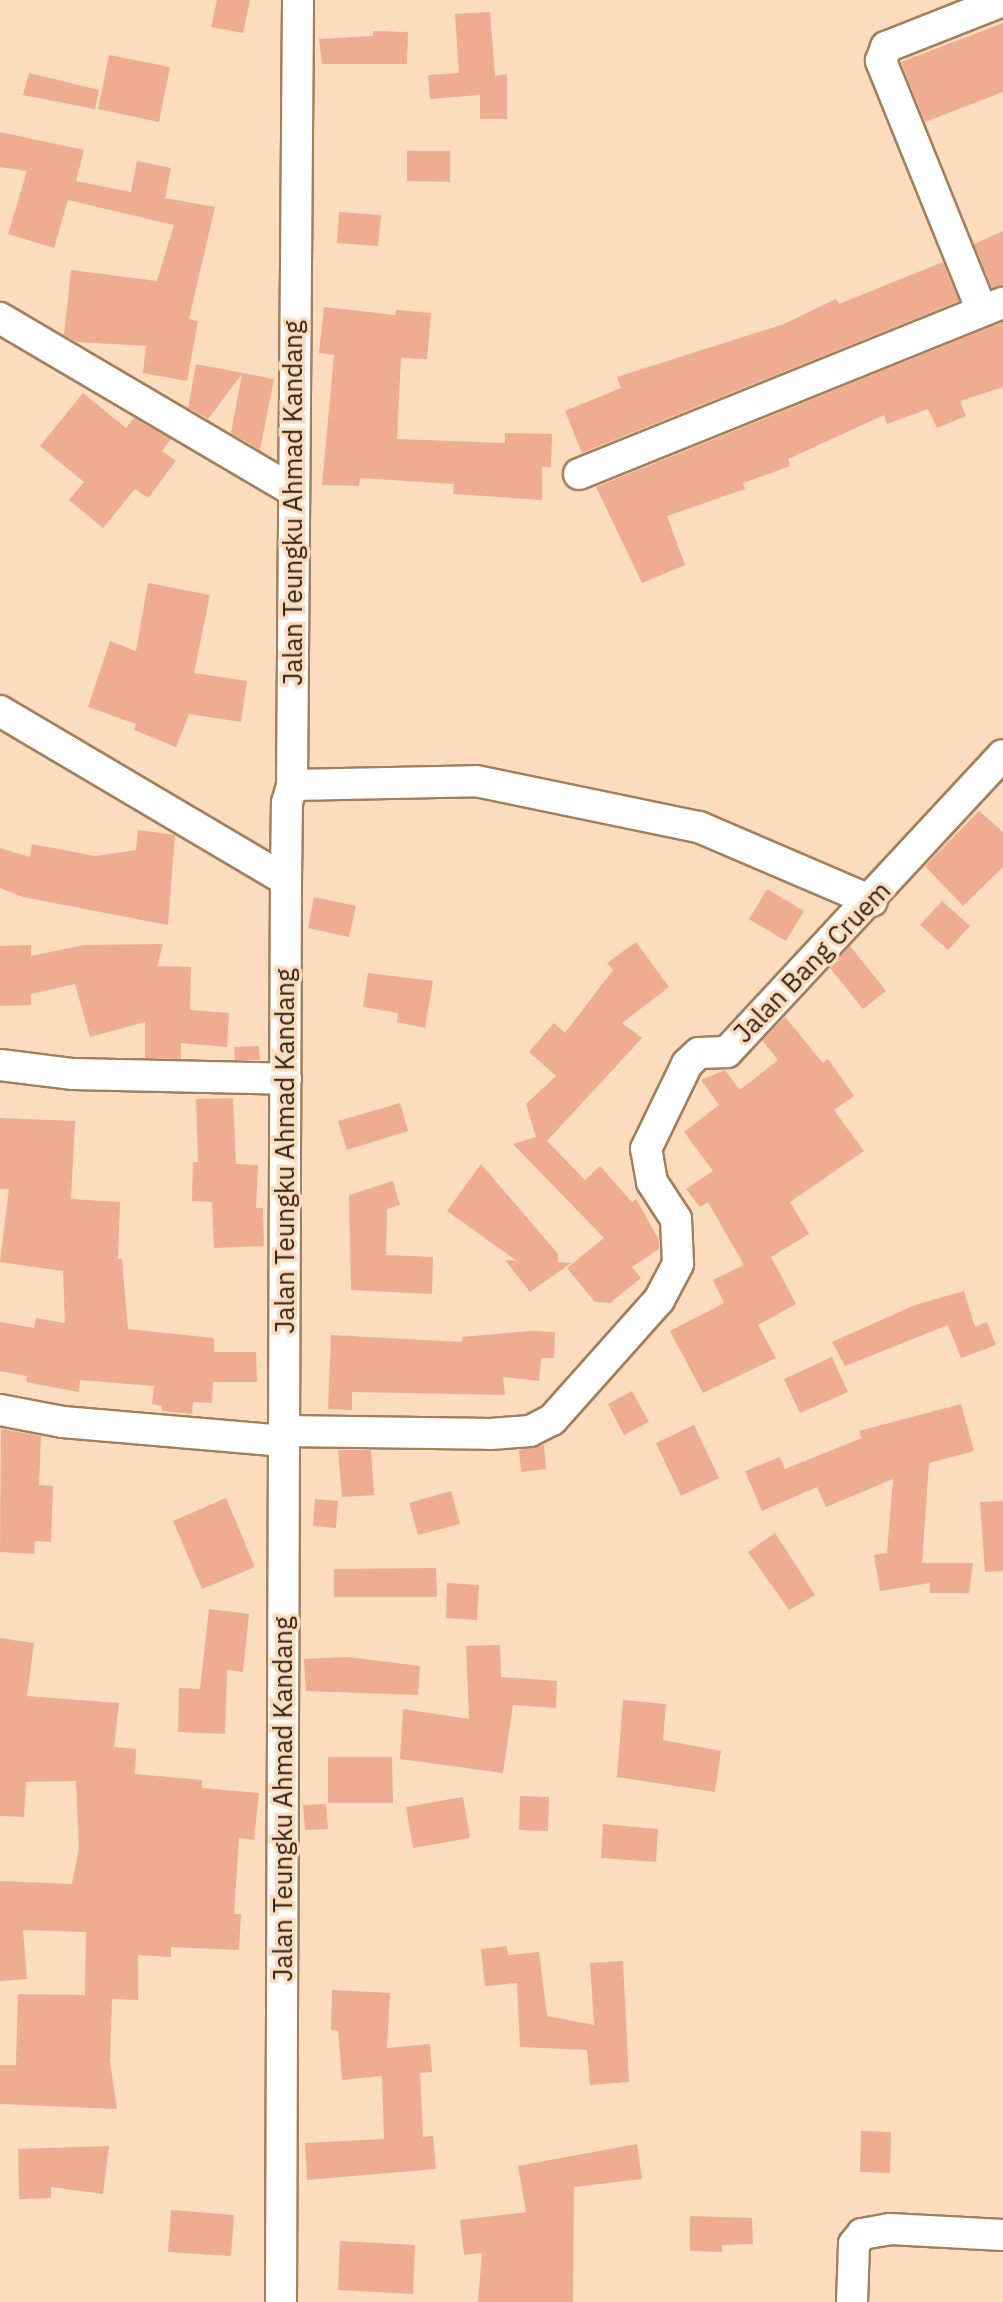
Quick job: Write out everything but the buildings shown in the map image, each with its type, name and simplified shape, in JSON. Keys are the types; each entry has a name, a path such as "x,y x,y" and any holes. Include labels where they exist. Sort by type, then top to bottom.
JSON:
{"street":[{"name":"Jalan Teungku Ahmad Kandang","path":"281,2302 286,880 287,803 292,785 298,0"},
{"path":"579,474 993,307 881,61 886,47 1003,1"},
{"path":"0,318 292,490"},
{"path":"0,711 286,880"},
{"name":"Jalan Bang Cruem","path":"0,1410 63,1422 284,1436 490,1434 530,1431 552,1420 659,1300 678,1264 676,1219 652,1182 646,1149 687,1064 699,1053 727,1052 872,901 1003,755"},
{"path":"292,785 476,781 699,827 872,901"},
{"path":"0,1065 73,1074 286,1079"},
{"path":"852,2302 854,2244 862,2234 890,2229 1003,2235"}]}
